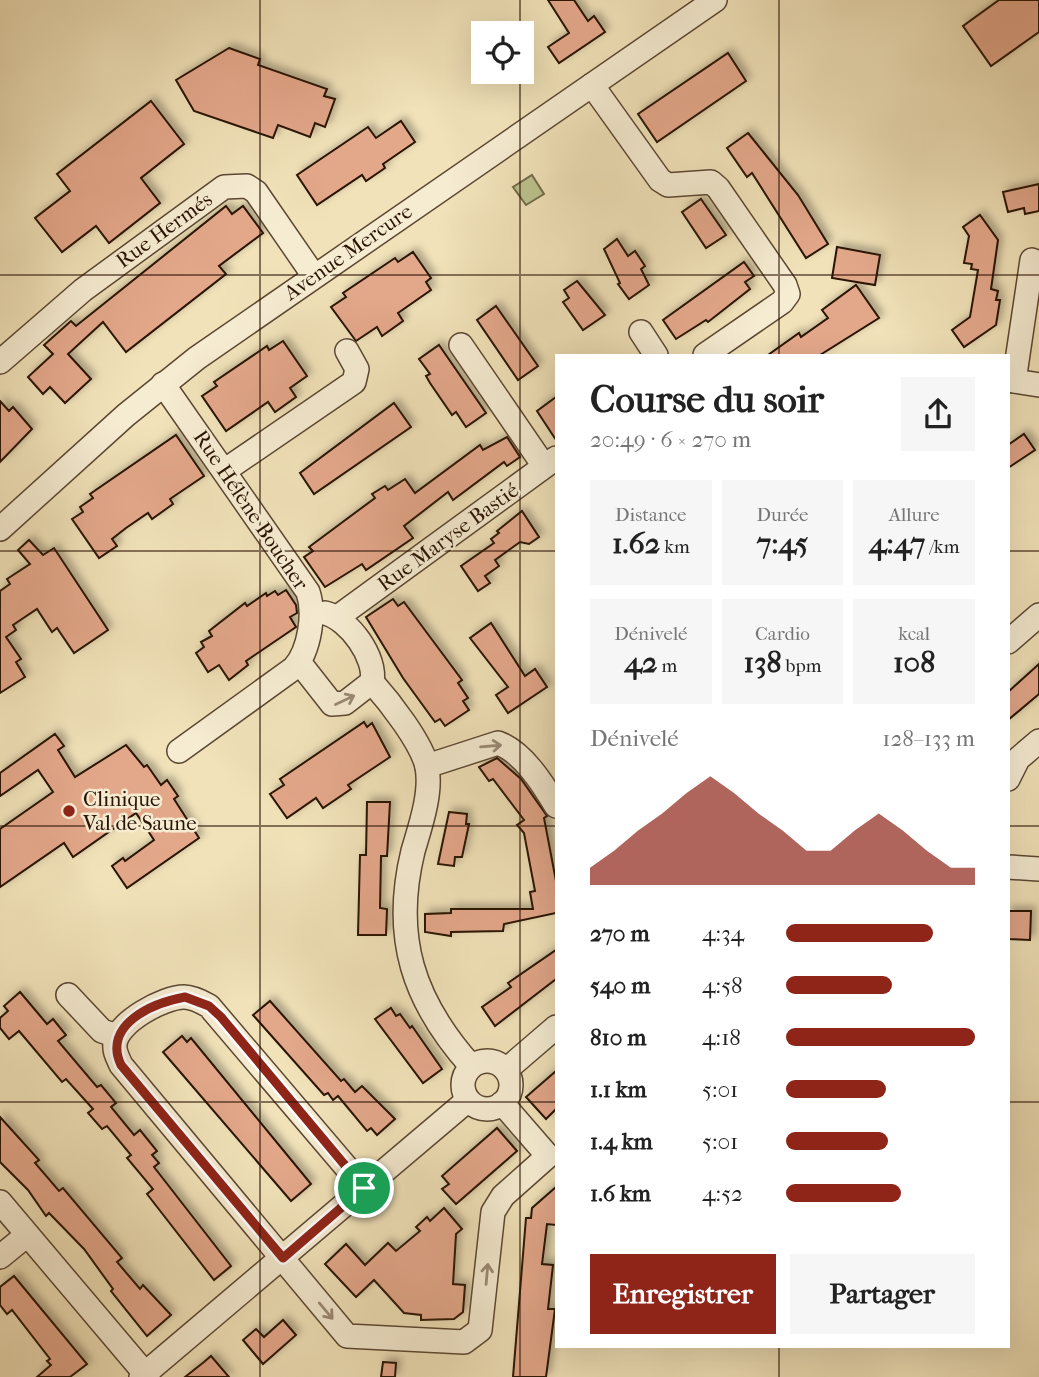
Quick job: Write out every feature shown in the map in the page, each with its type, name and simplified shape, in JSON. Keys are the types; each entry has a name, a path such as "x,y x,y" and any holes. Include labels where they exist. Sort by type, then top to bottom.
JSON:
{"street":[{"name":"Avenue Mercure","path":"0,529 163,384 314,276 715,0"},
{"path":"592,85 660,180 668,185 711,182 718,188 785,285 788,294 782,303 706,354"},
{"name":"Rue Hermés","path":"0,362 83,290 224,187 247,186 256,192 314,276"},
{"path":"1032,260 1011,380 1039,384"},
{"path":"640,332 655,354"},
{"path":"461,345 550,462"},
{"path":"224,471 354,382 357,369 347,351"},
{"name":"Rue Hélène Boucher","path":"163,384 307,592 311,610 304,652 299,662"},
{"name":"Rue Maryse Bastié","path":"339,616 550,462"},
{"path":"179,751 299,662 332,705 345,703 372,682 372,663 339,616 311,610"},
{"path":"1010,640 1039,615"},
{"path":"372,682 416,744 427,766 421,820 407,879 405,906 414,976 432,1015 471,1066"},
{"path":"1010,775 1018,759 1039,741"},
{"path":"427,766 498,743 508,747 522,759 555,805"},
{"path":"1010,867 1039,869"},
{"path":"68,995 102,1031 117,1036"},
{"path":"364,1188 209,1006 185,997 164,1001 129,1023 117,1036 115,1045 121,1065 347,1336 468,1341 482,1326 493,1212 503,1196 552,1153 502,1103"},
{"path":"506,1070 555,1028"},
{"path":"489,1061 506,1070 510,1087 502,1103 484,1109 468,1100 463,1082 471,1066 489,1061"},
{"path":"0,1202 145,1376 468,1100"},
{"path":"0,1257 27,1235"}],"green space":[{"path":"532,175 544,194 526,205 513,187"}],"building":[{"path":"548,0 574,0 588,21 594,16 605,32 559,63 548,47 569,33"},
{"path":"999,0 1039,0 1039,32 991,66 963,26"},
{"path":"229,48 260,59 258,65 327,89 324,96 335,99 325,127 315,123 310,137 278,125 273,138 194,111 176,80"},
{"path":"728,53 746,81 657,142 638,114"},
{"path":"151,101 184,144 141,178 160,203 109,243 96,226 62,252 35,218 70,191 57,174"},
{"path":"401,121 415,142 383,164 385,168 366,181 362,175 317,205 297,175 368,127 376,138"},
{"path":"748,133 798,195 828,244 806,258 752,173 747,177 727,148"},
{"path":"1039,184 1039,211 1025,214 1024,208 1008,212 1003,192"},
{"path":"701,199 726,235 706,248 682,212"},
{"path":"226,206 232,214 243,206 263,233 219,266 226,274 126,352 103,322 68,354 91,379 65,403 50,387 43,394 28,377 53,354 44,345 71,321 76,326"},
{"path":"980,215 998,240 991,289 998,291 996,300 1000,300 996,325 964,347 952,330 970,317 978,270 971,269 972,264 964,263 969,236 963,227"},
{"path":"617,239 628,256 635,251 645,266 641,269 649,285 629,299 618,284 620,283 604,249"},
{"path":"837,247 880,255 875,285 832,278"},
{"path":"413,252 431,278 426,282 431,290 398,313 403,321 382,336 377,327 356,341 331,307 346,297 343,293 395,258 398,262"},
{"path":"744,262 754,276 745,282 750,289 708,322 706,320 676,339 663,320"},
{"path":"577,281 605,315 583,330 563,302 569,298 564,290"},
{"path":"856,285 879,318 822,354 769,354 799,333 801,337 828,318 822,310"},
{"path":"496,306 538,366 518,380 477,320"},
{"path":"283,341 307,376 290,388 296,397 275,412 268,402 226,431 202,396 217,386 214,382 267,346 269,350"},
{"path":"439,345 486,413 466,427 456,412 452,415 430,383 426,376 430,374 419,359"},
{"path":"555,398 555,438 537,411"},
{"path":"0,401 9,411 13,407 32,429 0,462"},
{"path":"394,403 411,427 314,494 300,473"},
{"path":"1024,434 1035,450 1010,467 1010,444"},
{"path":"176,435 204,476 170,499 173,504 152,519 148,513 126,528 112,539 117,546 99,558 72,519 83,512 80,507 93,498 90,494"},
{"path":"507,437 520,457 507,466 504,462 453,500 448,492 404,526 413,538 366,570 362,564 325,587 304,557 313,551 309,547 375,498 372,494 385,486 388,490 405,479 415,493 480,445 483,450"},
{"path":"522,511 539,537 529,544 520,542 495,560 499,566 485,576 490,583 478,591 461,566 494,543 491,539 499,533 497,531"},
{"path":"29,540 43,555 54,548 108,630 74,653 57,628 52,632 37,609 13,625 16,630 6,637 21,659 16,662 25,677 0,693 0,591 10,584 7,579 30,564 18,550"},
{"path":"286,590 296,605 297,613 290,617 296,627 246,661 248,665 229,680 219,665 208,672 196,653 204,647 201,642 212,636 209,631 245,603 247,606 266,593 267,596 275,591 278,595"},
{"path":"393,599 398,606 404,602 462,680 458,683 468,698 463,701 469,710 445,726 440,719 435,722 403,678 366,617"},
{"path":"491,623 525,676 535,669 547,687 508,713 496,695 508,687 470,638"},
{"path":"1039,664 1039,694 1010,718 1010,690"},
{"path":"364,722 367,727 372,723 390,757 348,785 351,789 323,808 316,798 287,818 270,794 284,785 280,779"},
{"name":"Clinique Val de Saune","path":"55,734 64,746 58,750 75,777 126,745 144,767 147,765 161,785 167,780 178,796 174,799 199,838 127,888 112,866 123,858 125,861 154,840 136,813 73,857 64,843 0,887 0,829 53,792 38,770 0,796 0,773"},
{"path":"497,758 521,779 547,816 544,818 555,876 555,913 504,924 503,931 451,932 451,936 425,932 425,914 451,913 451,909 533,909 530,892 535,891 524,833 517,825 524,820 493,779 489,781 479,767"},
{"path":"367,802 390,802 387,856 381,856 380,908 387,909 386,935 358,935 360,855 366,855"},
{"path":"449,812 467,814 466,824 469,824 462,857 455,857 454,866 438,864"},
{"path":"1010,911 1031,911 1030,940 1010,939"},
{"path":"555,951 555,980 495,1026 482,1007 511,987 508,983"},
{"path":"20,992 47,1024 53,1019 66,1035 58,1041 97,1087 101,1085 116,1103 111,1107 134,1135 140,1130 157,1151 152,1155 159,1163 154,1167 231,1266 214,1280 147,1194 153,1189 127,1158 131,1155 107,1126 102,1129 88,1113 93,1109 66,1079 62,1082 19,1031 9,1039 0,1028 0,1018 8,1011 4,1006"},
{"path":"270,1001 341,1081 344,1079 355,1092 362,1086 395,1119 377,1135 371,1128 367,1131 338,1096 333,1100 328,1093 324,1095 253,1015"},
{"path":"391,1008 396,1016 400,1014 410,1028 412,1026 442,1069 423,1083 375,1019"},
{"path":"182,1036 187,1042 191,1038 311,1184 291,1201 163,1052"},
{"path":"555,1072 555,1110 546,1119 526,1097"},
{"path":"0,1117 39,1160 35,1163 59,1191 63,1188 122,1258 117,1262 140,1289 143,1285 171,1315 147,1336 111,1291 113,1289 84,1249 49,1213 46,1216 28,1190 0,1162"},
{"path":"497,1128 517,1151 456,1204 442,1189 449,1184 442,1176"},
{"path":"555,1188 555,1225 547,1224 542,1264 553,1265 548,1309 555,1309 546,1377 513,1377 526,1218 531,1218 532,1208"},
{"path":"444,1208 462,1229 456,1234 453,1284 465,1285 463,1312 454,1319 421,1320 421,1315 404,1313 374,1280 356,1297 325,1264 346,1244 365,1265 388,1243 396,1251 420,1231 416,1227 427,1217 430,1221"},
{"path":"14,1276 87,1364 70,1377 37,1377 51,1365 47,1361 50,1359 12,1310 7,1314 0,1305 0,1287"},
{"path":"283,1320 296,1335 263,1364 243,1340 256,1329 264,1337"},
{"path":"211,1356 229,1377 185,1377 204,1362"},
{"path":"383,1362 396,1363 395,1377 381,1377"}],"place":[{"name":"Clinique Val de Saune","path":"69,811"}],"route":[{"path":"185,997 209,1006 364,1188 283,1258 121,1065 116,1055 117,1036 129,1023 164,1001 185,997"}]}
